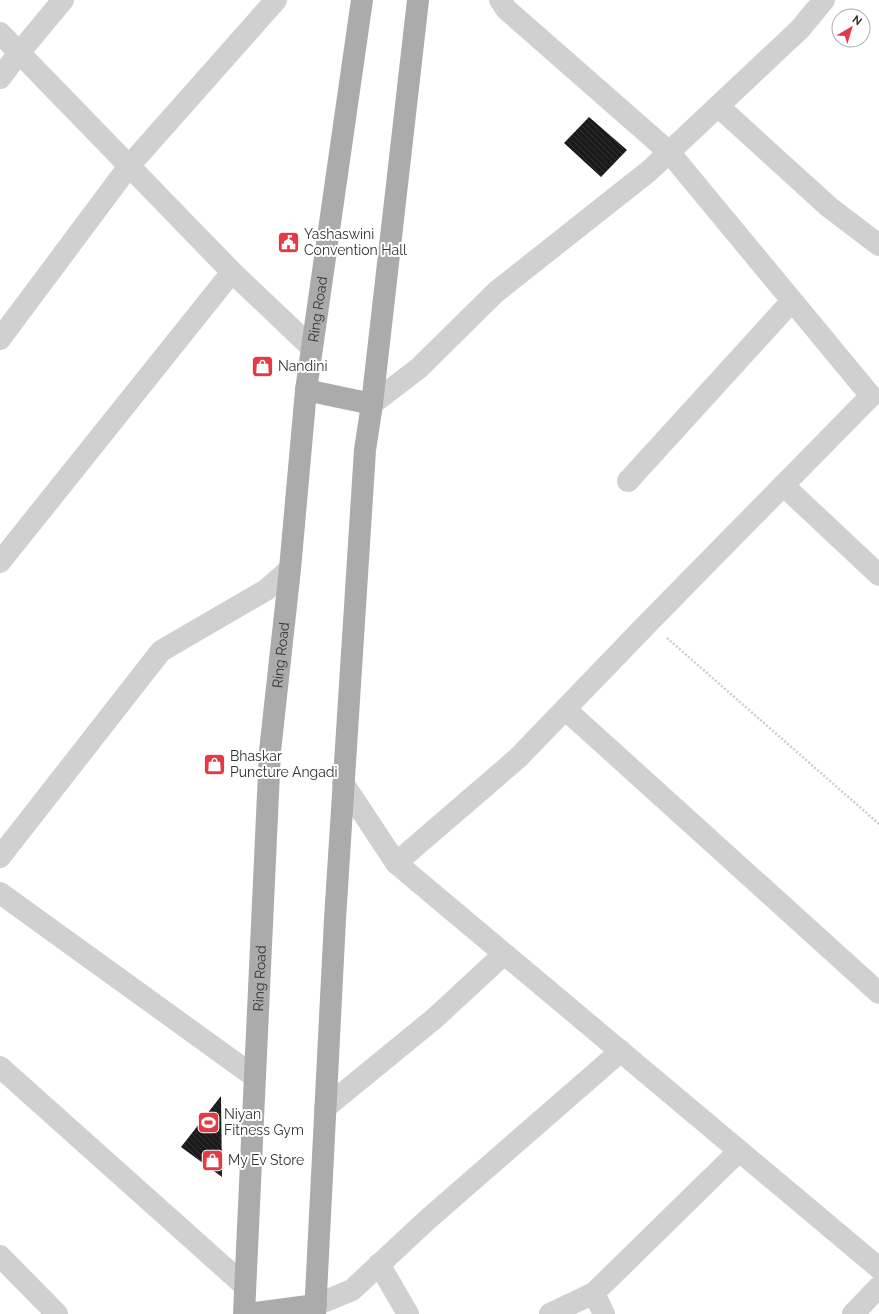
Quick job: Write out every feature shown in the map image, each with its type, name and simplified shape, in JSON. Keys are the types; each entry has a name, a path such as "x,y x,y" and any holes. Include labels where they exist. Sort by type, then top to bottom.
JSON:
{"main road":[{"name":"Ring Road","path":"244,1314 270,751 290,569 306,390 362,0"},
{"path":"248,1314 316,1309 335,919 365,450 372,404 418,0"},
{"path":"306,390 372,404"}],"street":[{"path":"0,78 63,0"},
{"path":"0,339 129,166 276,0"},
{"path":"396,863 518,758 783,485 876,395 792,301 669,152 506,9 500,0"},
{"path":"372,404 419,368 496,292 649,171 800,29 824,0"},
{"path":"0,33 232,272 312,348"},
{"path":"718,106 824,202 879,245"},
{"path":"0,562 232,272"},
{"path":"628,480 792,301"},
{"path":"783,485 879,575"},
{"path":"0,858 161,651 266,590 290,569"},
{"path":"566,709 879,992"},
{"path":"343,783 396,863 879,1268"},
{"path":"0,893 254,1077"},
{"path":"326,1108 435,1018 504,954"},
{"path":"316,1309 352,1290 427,1220 620,1051"},
{"path":"0,1067 245,1286"},
{"path":"550,1314 594,1293 739,1150"},
{"path":"0,1256 57,1314"},
{"path":"379,1264 408,1314"},
{"path":"853,1314 879,1287"},
{"path":"594,1293 604,1314"}],"path":[{"path":"649,622 879,824"}],"building":[{"path":"589,117 627,150 601,177 564,143"},
{"path":"221,1096 222,1177 181,1147"}],"place":[{"name":"Yashaswini Convention Hall","path":"288,242"},
{"name":"Nandini","path":"263,366"},
{"name":"Bhaskar Puncture Angadi","path":"214,764"},
{"name":"Niyan Fitness Gym","path":"209,1122"},
{"name":"My Ev Store","path":"212,1160"}]}
